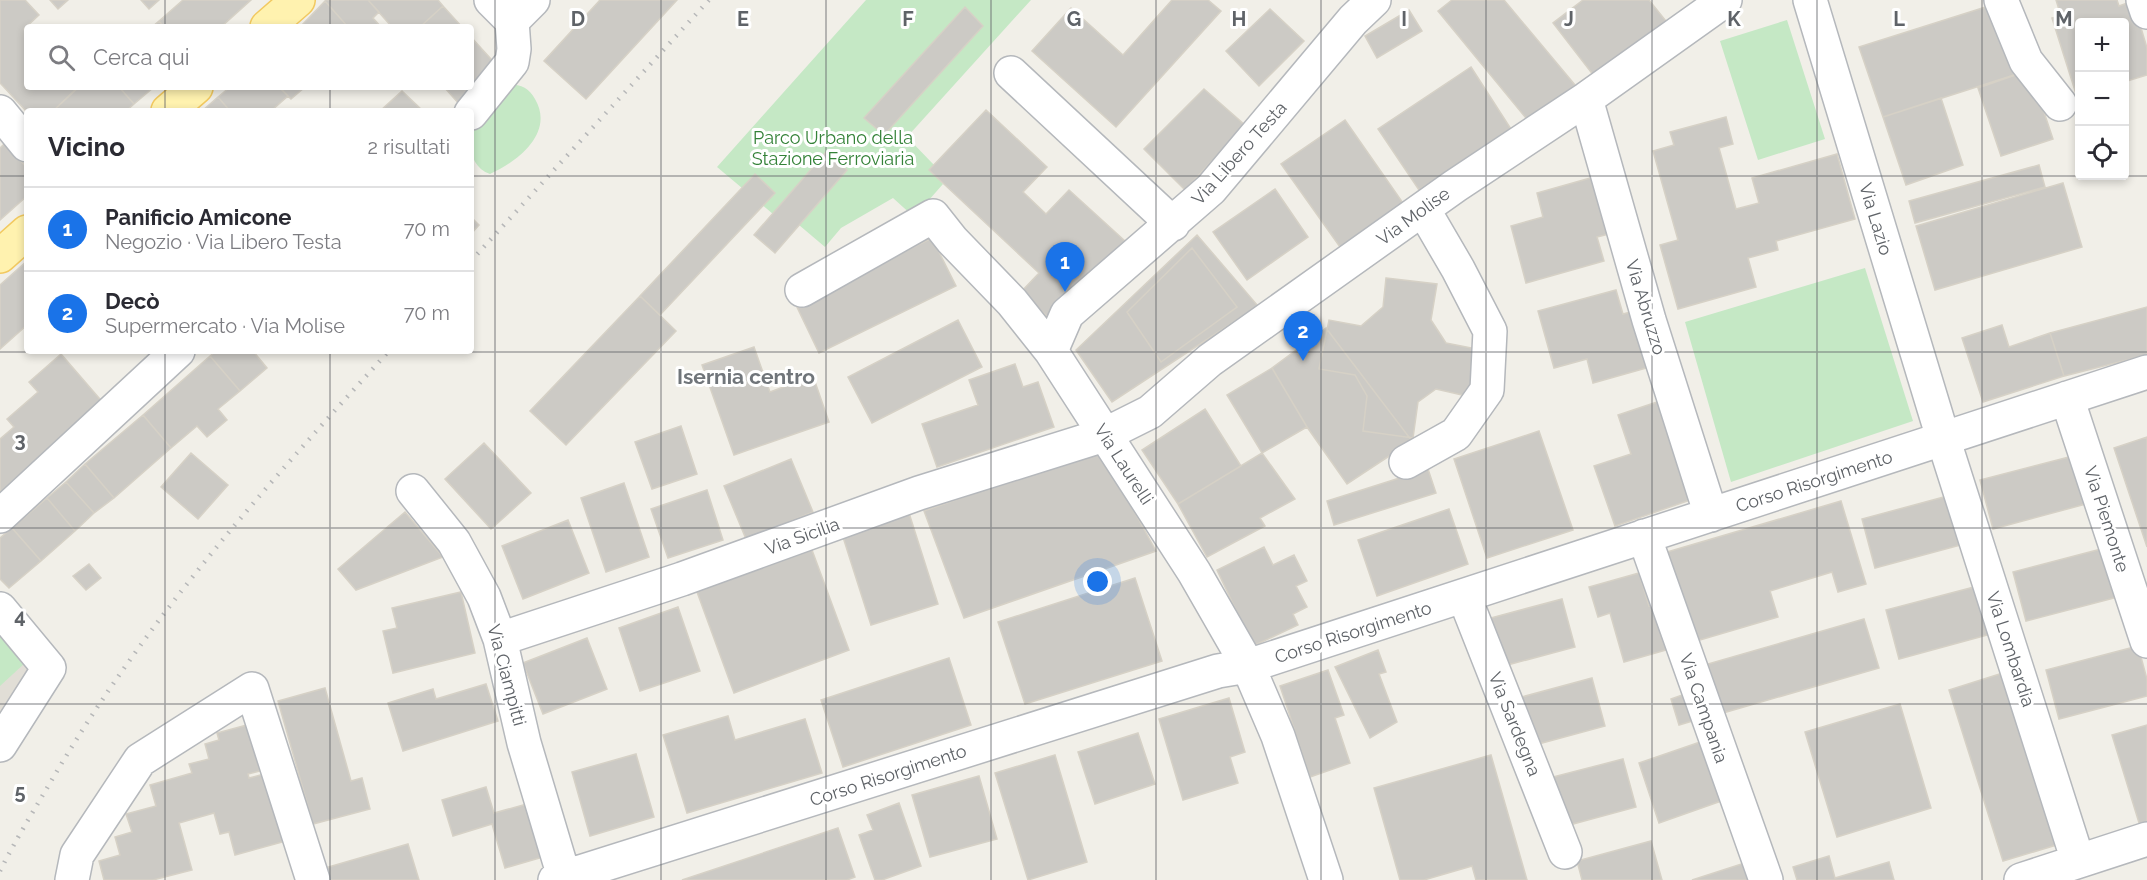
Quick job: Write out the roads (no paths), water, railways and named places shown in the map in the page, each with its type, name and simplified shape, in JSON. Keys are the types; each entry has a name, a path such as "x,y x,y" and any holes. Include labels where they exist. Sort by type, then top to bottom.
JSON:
{"main road":[{"path":"270,24 298,0"},
{"path":"172,108 192,90"},
{"path":"0,256 24,235"}],"street":[{"name":"Via Libero Testa","path":"1051,351 1067,314 1211,189 1353,20 1374,0"},
{"name":"Via Molise","path":"1104,435 1150,412 1210,360 1725,0"},
{"name":"Via Lazio","path":"1810,0 1943,438"},
{"path":"2001,0 2026,61 2060,104"},
{"path":"2143,0 2147,12"},
{"path":"474,108 512,62 514,49 512,7"},
{"path":"1011,73 1173,224"},
{"name":"Via Abruzzo","path":"1586,99 1649,320 1711,514"},
{"path":"0,112 24,141"},
{"path":"1406,462 1456,434 1487,390 1490,331 1423,209"},
{"name":"Via Laurelli","path":"802,290 933,216 952,240 1012,302 1051,351 1194,572 1248,666 1278,736 1326,880"},
{"path":"0,516 174,354"},
{"name":"Corso Risorgimento","path":"561,879 1218,671 1248,666 2147,372"},
{"name":"Via Piemonte","path":"2067,398 2147,641"},
{"name":"Via Sicilia","path":"500,639 693,575 919,493 1104,435"},
{"name":"Via Lombardia","path":"1943,438 2078,861"},
{"name":"Via Ciampitti","path":"413,491 454,542 484,597 500,639 524,743 561,879"},
{"name":"Via Campania","path":"1644,536 1766,880"},
{"name":"Via Sardegna","path":"1464,596 1565,852"},
{"path":"0,609 49,668 0,745"},
{"path":"72,880 77,855 140,760 252,689 313,880"},
{"path":"2021,880 2147,839"}],"railway":[{"path":"474,258 709,0"},
{"path":"0,871 84,728 164,614 250,507 386,354"}],"place":[{"name":"Panificio Amicone","path":"1065,292"},
{"name":"Decò","path":"1303,361"}],"district":[{"name":"Isernia centro","path":"746,376"}],"park label":[{"name":"Parco Urbano della Stazione Ferroviaria","path":"833,147"}]}
